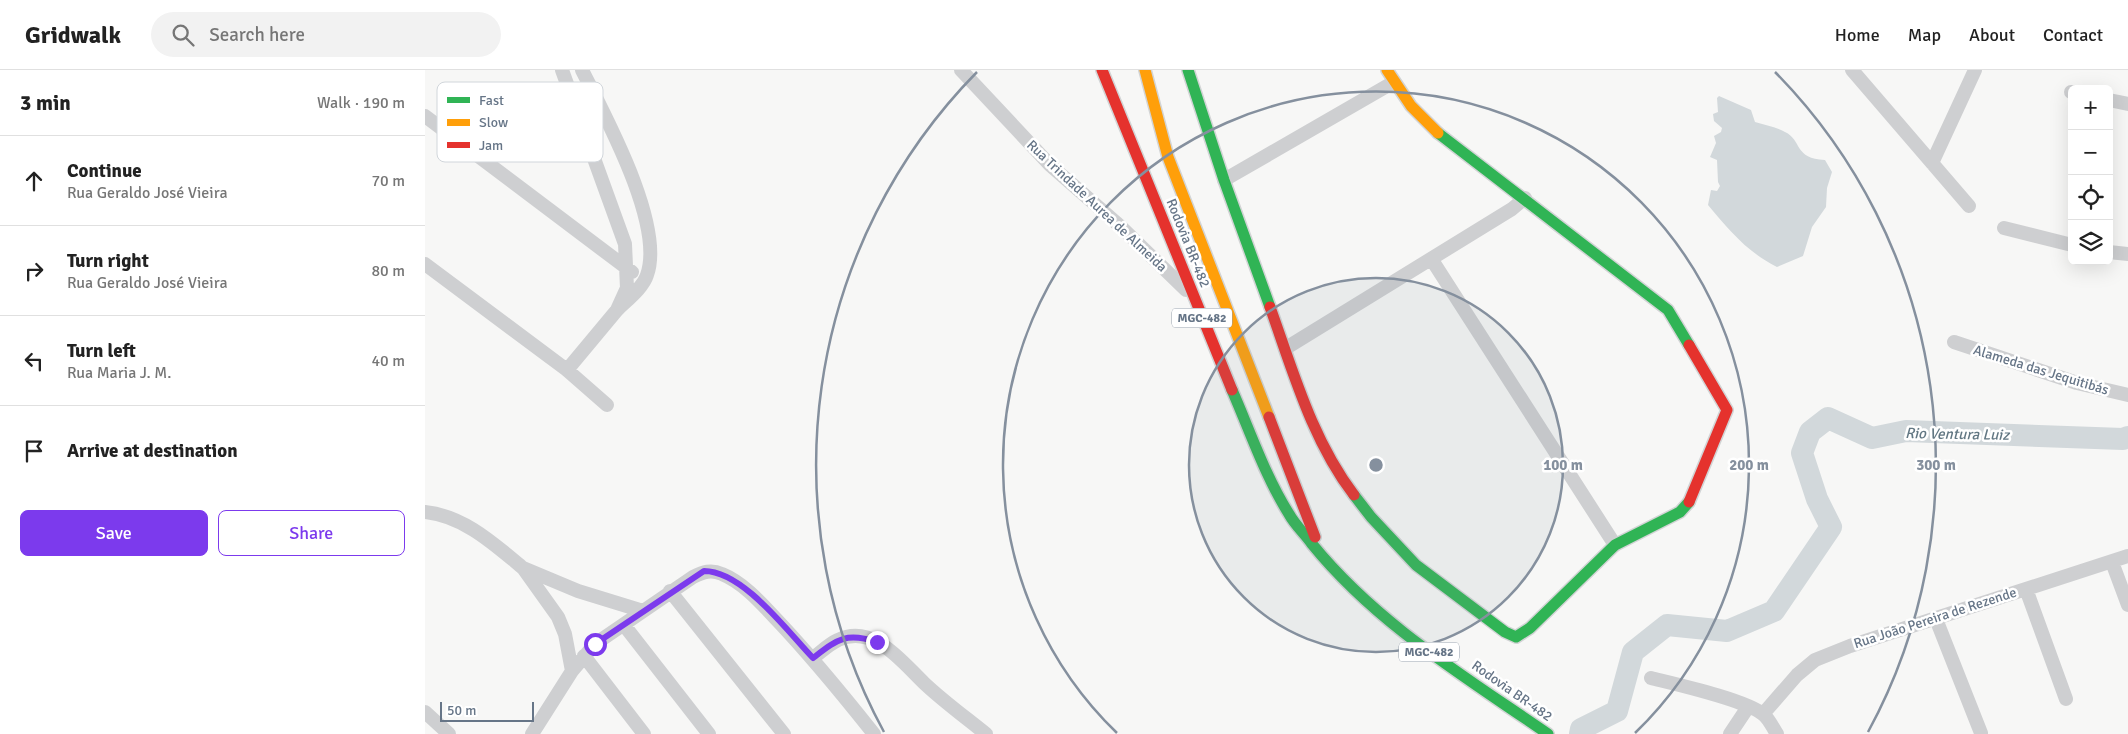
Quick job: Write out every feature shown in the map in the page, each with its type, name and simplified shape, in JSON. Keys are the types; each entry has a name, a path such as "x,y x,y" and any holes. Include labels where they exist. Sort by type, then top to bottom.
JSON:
{"main road":[{"name":"Rodovia BR-482","path":"1102,70 1262,462 1289,515 1322,555 1365,602 1379,614 1532,730 1548,734"},
{"name":"Rodovia BR-482","path":"1145,70 1168,157 1322,555"},
{"path":"1188,70 1224,180 1313,426 1341,477 1371,517 1416,565 1505,632 1516,637 1530,628 1615,545 1680,512 1689,503 1727,410 1668,310 1428,125 1411,106 1391,76"}],"street":[{"path":"562,70 566,82"},
{"path":"582,70 588,82"},
{"name":"Rua Trindade Aurea de Almeida","path":"961,70 1050,166 1120,226 1194,298"},
{"path":"1852,70 1969,206"},
{"path":"1932,163 1975,70"},
{"path":"1224,180 1391,76"},
{"path":"2113,101 2128,104"},
{"path":"567,370 647,277 651,252 649,234 638,198 623,155 603,114"},
{"path":"425,116 437,125"},
{"path":"486,162 628,270 647,277"},
{"path":"596,162 625,244 628,270 627,288 617,310"},
{"path":"1286,348 1432,260 1512,209 1525,198"},
{"path":"2004,228 2068,244"},
{"path":"2113,252 2128,254"},
{"path":"1432,260 1615,545"},
{"path":"425,265 567,370 607,405"},
{"name":"Alameda das Jequitibás","path":"1954,342 2077,383 2128,395"},
{"path":"425,512 452,518 479,533 523,568 558,617 565,634 572,671"},
{"name":"Rua João Pereira de Rezende","path":"1763,714 1797,675 1815,660 1850,646 2128,556"},
{"path":"2112,562 2128,605"},
{"path":"523,568 586,594 643,611"},
{"path":"535,733 572,671 595,644 704,571 723,574 758,600 813,658 874,734"},
{"path":"2026,589 2066,699"},
{"path":"670,592 784,734"},
{"path":"1936,619 1981,733"},
{"path":"625,625 709,734"},
{"path":"813,658 837,640 846,637 864,638 877,642 893,651 923,682 986,734"},
{"path":"584,656 644,734"},
{"path":"1651,678 1711,694 1748,707 1763,714 1777,734"},
{"path":"1730,734 1748,707"},
{"path":"425,712 449,734"}],"shaded area":[{"path":"1719,96 1751,110 1755,122 1790,135 1803,153 1815,159 1825,160 1832,172 1827,188 1826,207 1812,227 1803,256 1777,267 1766,261 1731,232 1708,205 1711,190 1717,191 1720,186 1718,182 1717,160 1710,157 1716,143 1714,136 1721,132 1722,128 1714,121 1713,114 1718,112 1717,98"}],"waterway":[{"name":"Rio Ventura Luiz","path":"1580,734 1581,729 1617,711 1633,652 1667,625 1727,631 1774,611 1831,527 1817,499 1802,453 1810,432 1828,418 1872,438 1906,431 2123,439 2128,437"}],"traffic: fast":[{"path":"1188,70 1224,180 1270,307"},
{"path":"1438,133 1668,310 1689,345"},
{"path":"1232,390 1265,469 1280,499 1294,522 1337,573 1393,624 1423,647 1548,734"},
{"path":"1354,495 1371,517 1416,565 1505,632 1516,637 1530,628 1615,545 1680,512 1689,502"}],"traffic: slow":[{"path":"1145,70 1168,157 1269,417"},
{"path":"1387,70 1411,106 1438,133"}],"traffic: jam":[{"path":"1102,70 1232,390"},
{"path":"1270,307 1315,428 1339,474 1354,495"},
{"path":"1689,345 1727,410 1689,502"},
{"path":"1269,417 1315,537"}],"route":[{"path":"595,644 704,571 723,574 737,583 758,600 813,658 837,640 846,637 864,638 877,642"}]}
